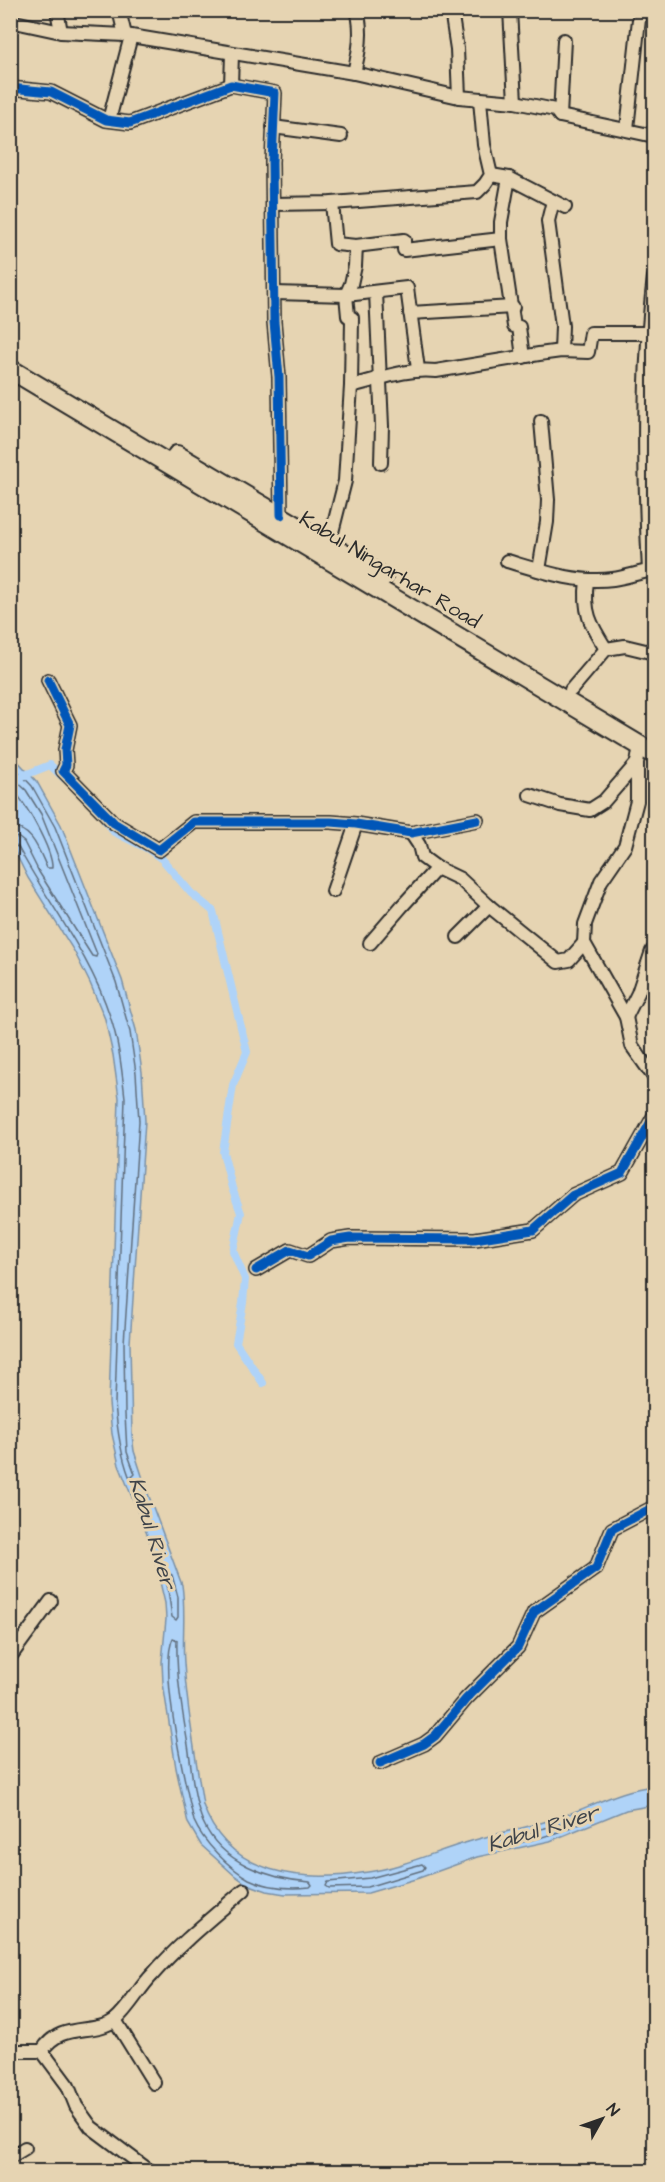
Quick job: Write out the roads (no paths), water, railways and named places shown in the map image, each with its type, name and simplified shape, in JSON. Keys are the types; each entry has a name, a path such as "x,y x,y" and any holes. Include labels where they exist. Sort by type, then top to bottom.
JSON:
{"highway":[{"name":"Kabul Ningarhar Road","path":"10,357 281,515 571,690 646,750"},
{"name":"Kabul Ningarhar Road","path":"10,369 646,750"}],"street":[{"path":"57,10 61,32"},
{"path":"109,120 128,35 119,10"},
{"path":"354,73 360,47 360,20 357,10"},
{"path":"451,10 457,49 459,96"},
{"path":"510,10 515,102"},
{"path":"627,129 640,10"},
{"path":"10,21 61,32 128,35 354,73 480,100 515,102 555,110 560,116 654,136"},
{"path":"560,116 564,40"},
{"path":"231,85 232,54"},
{"path":"10,88 51,92 109,120 130,123 231,85 275,93 273,127 274,322 279,377 281,515"},
{"path":"273,204 332,203 477,192 490,175 484,145 480,100"},
{"path":"273,127 341,136"},
{"path":"490,175 509,178 565,207"},
{"path":"509,178 501,222 501,239 514,326 519,327 523,357"},
{"path":"553,201 548,220 562,326 561,351"},
{"path":"332,203 336,244 356,246 404,240 404,250 501,239"},
{"path":"329,544 345,481 351,386 352,318 348,315 346,295 355,266 356,246"},
{"path":"507,561 587,580 614,579 652,571 644,483 648,333 654,298 654,277"},
{"path":"275,293 346,295 407,288 418,369"},
{"path":"376,292 381,463"},
{"path":"410,313 513,308"},
{"path":"351,386 403,371 418,369 436,371 561,351 588,352 591,333 648,333"},
{"path":"539,570 547,522 548,500 541,421"},
{"path":"587,580 585,595 589,623 606,650"},
{"path":"571,690 606,650 625,646 654,653"},
{"path":"48,680 70,725 65,750 66,765 63,771 114,824 159,850 194,822 356,824 411,833 477,820"},
{"path":"530,795 560,805 590,810 604,801 646,750"},
{"path":"646,750 637,801 625,846 601,881 585,924 584,943 626,1017 632,1046 654,1077"},
{"path":"333,891 356,824"},
{"path":"411,833 419,845 422,857 437,868 460,879 489,906 558,962 569,960 584,943"},
{"path":"370,944 437,868"},
{"path":"458,937 489,906"},
{"path":"626,1017 638,993 652,951"},
{"path":"256,1270 290,1250 308,1256 331,1241 350,1238 475,1239 533,1230 573,1195 622,1173 650,1135 654,1116"},
{"path":"380,1763 424,1744 435,1736 466,1699 518,1647 534,1612 596,1568 612,1529 654,1507"},
{"path":"10,1657 51,1602"},
{"path":"42,2051 51,2040 61,2034 87,2027 99,2028 115,2020 163,1963 244,1890"},
{"path":"115,2020 154,2083"},
{"path":"10,2051 42,2051"},
{"path":"42,2051 64,2080 76,2106 91,2127 151,2172"},
{"path":"10,2157 25,2148"}],"water":[{"name":"Kabul River","path":"11,754 37,782 61,825 122,980 136,1030 142,1072 145,1121 130,1343 132,1435 134,1451 147,1491 182,1585 184,1663 189,1717 203,1805 215,1829 230,1847 249,1860 270,1869 318,1876 343,1875 393,1867 468,1842 560,1817 618,1794 642,1788 654,1786 654,1805 626,1810 550,1841 477,1857 368,1893 285,1894 267,1891 247,1884 234,1875 201,1845 188,1823 176,1768 163,1683 165,1603 151,1544 119,1465 112,1434 109,1403 119,1098 113,1055 105,1019 90,983 74,951 28,878 11,844"}],"waterway":[{"path":"10,781 50,765 65,779"},
{"path":"105,820 114,832 148,849 162,859 191,893 213,911 247,1052 233,1085 223,1152 241,1213 233,1251 245,1279 236,1343 263,1383"}]}
